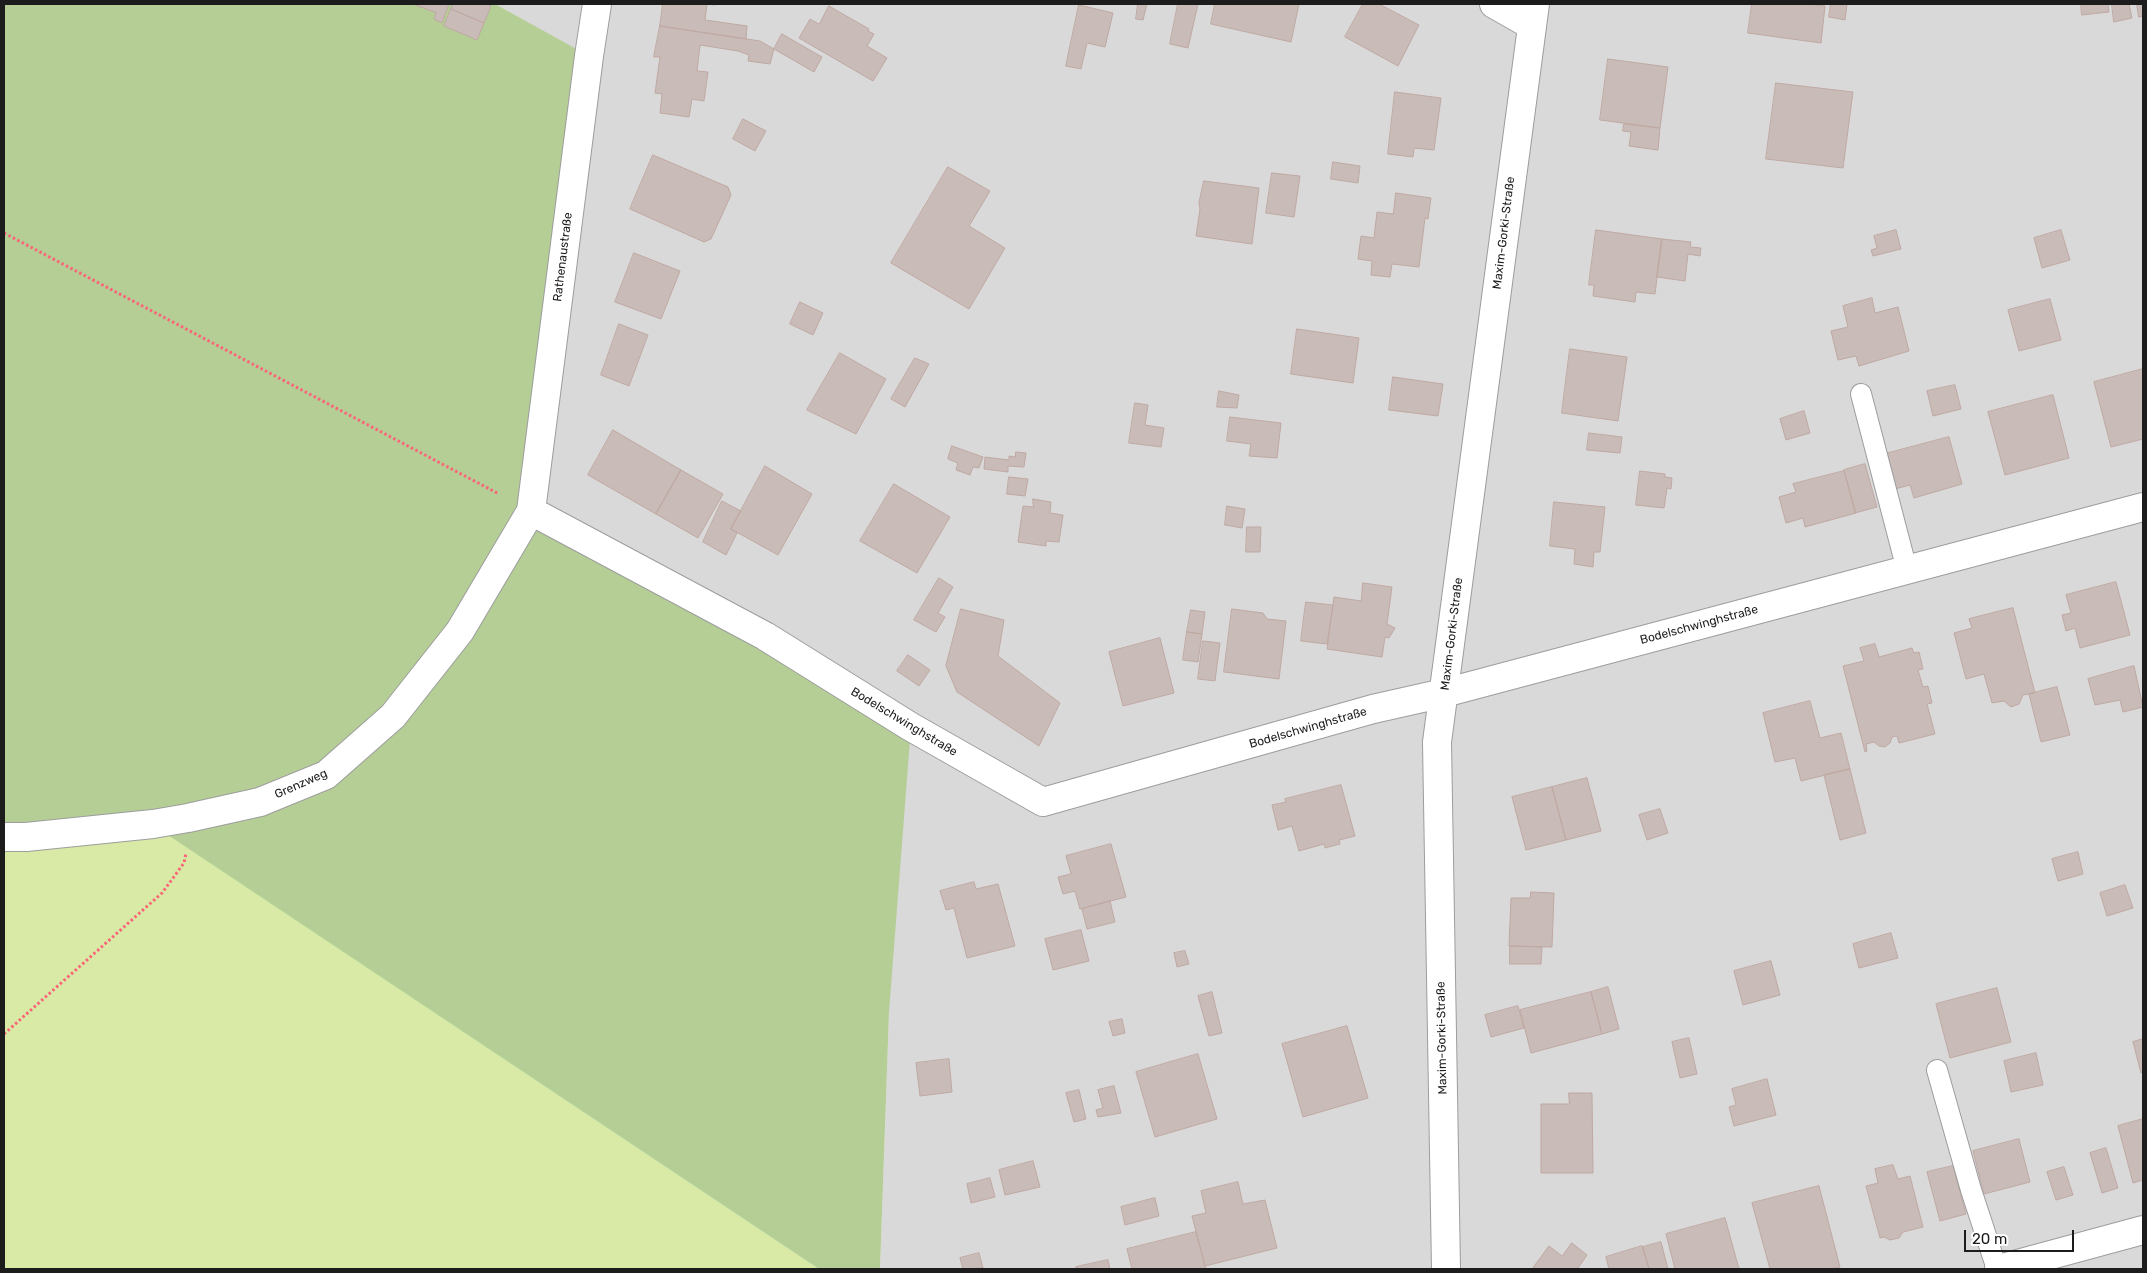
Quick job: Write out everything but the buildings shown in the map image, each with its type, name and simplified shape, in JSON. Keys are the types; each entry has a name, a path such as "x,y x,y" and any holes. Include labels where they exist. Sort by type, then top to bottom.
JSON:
{"street":[{"name":"Rathenaustraße","path":"530,511 597,4"},
{"path":"1494,4 1533,14"},
{"name":"Maxim-Gorki-Straße","path":"1446,1269 1437,742 1533,14"},
{"name":"Bodelschwinghstraße","path":"530,511 765,636 911,727 1044,802 1373,709 1444,693 2143,507"},
{"name":"Grenzweg","path":"4,838 153,824 188,818 260,802 326,775 393,716 460,631 530,511"},
{"path":"1998,1269 2143,1230"}],"lane":[{"path":"1861,394 1907,570"},
{"path":"1937,1070 1971,1190 1998,1269"}],"path":[{"path":"4,232 530,511"},
{"path":"4,1034 162,893 184,863 189,833 188,818"}],"shaded area":[{"path":"495,4 2143,4 2143,1269 880,1269 889,1012 531,511 589,57"}],"green space":[{"path":"4,4 495,4 589,56 531,511 911,727 889,1012 880,1269 819,1269 153,825 4,834"},
{"path":"153,824 819,1269 4,1269 4,837"}]}
